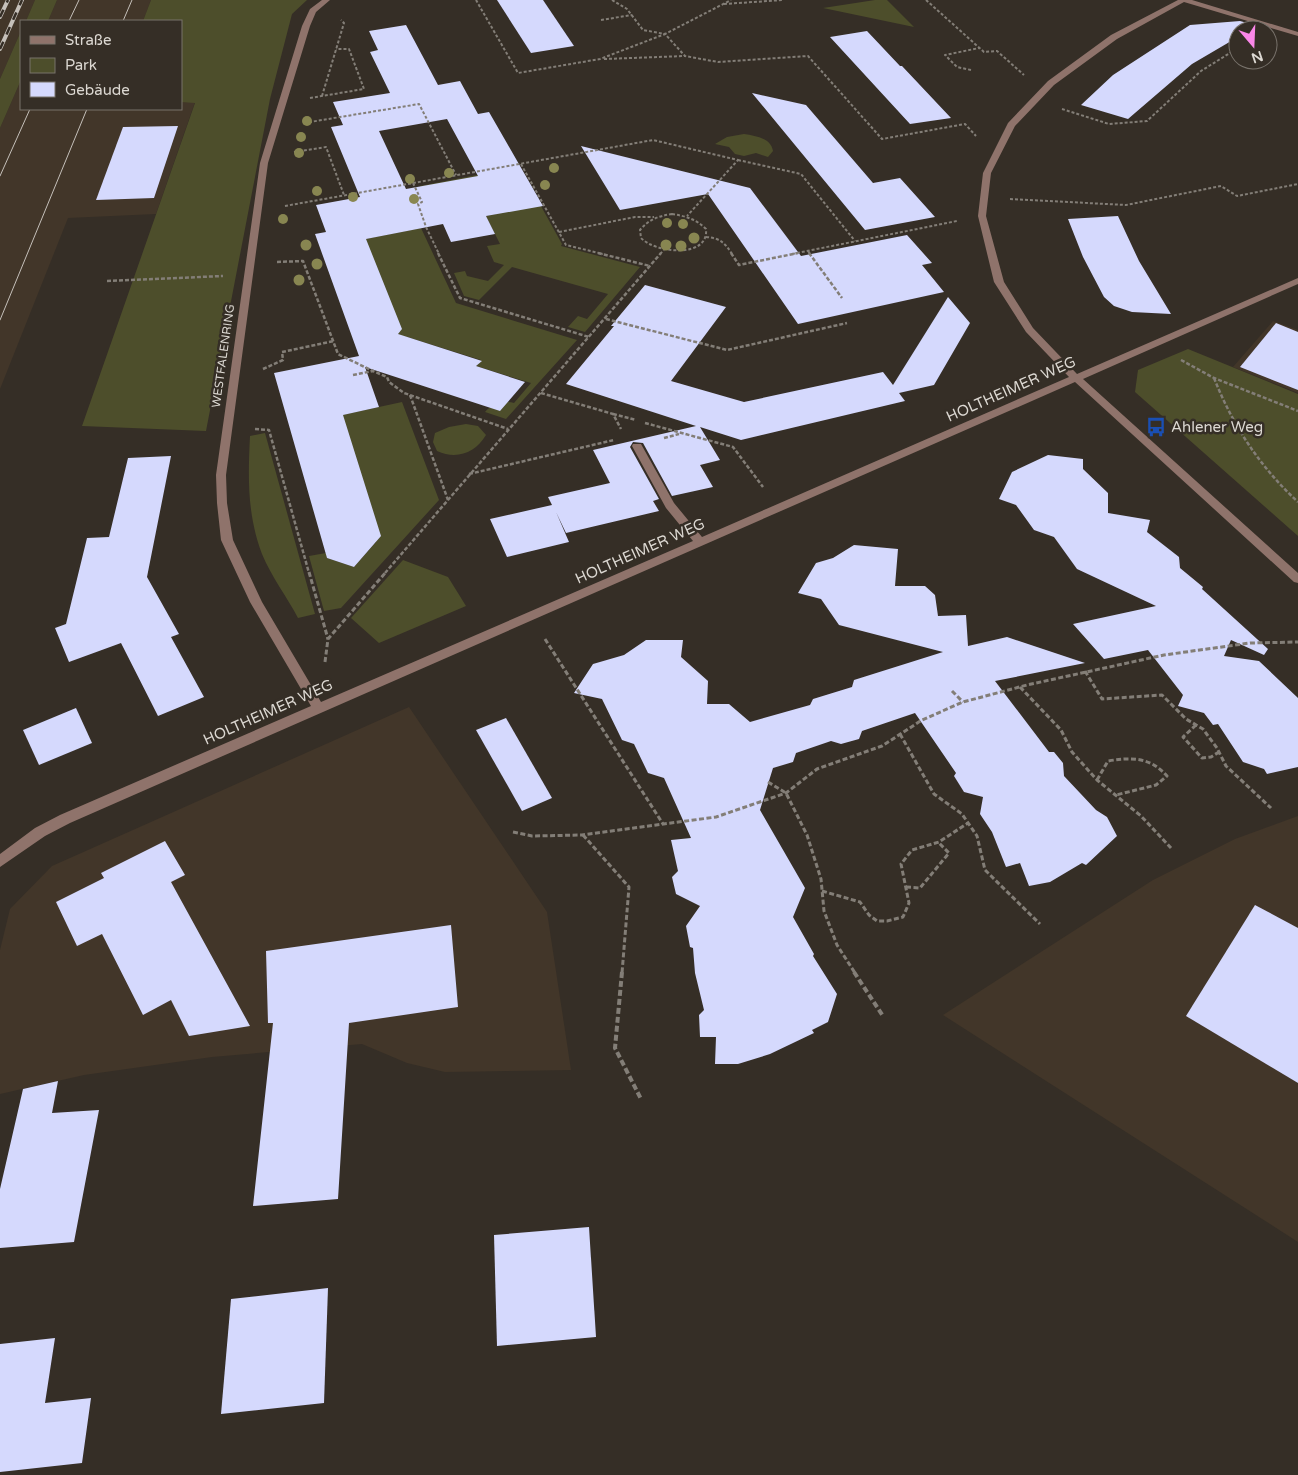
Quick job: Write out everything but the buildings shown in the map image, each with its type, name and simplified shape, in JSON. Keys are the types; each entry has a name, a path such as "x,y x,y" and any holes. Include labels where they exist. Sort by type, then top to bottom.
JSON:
{"street":[{"name":"WESTFALENRING","path":"318,708 256,602 227,540 222,503 222,475 226,428 266,156 313,10 325,0"},
{"path":"1298,34 1184,0 1114,37 1051,84 1011,126 987,173 982,216 999,282 1029,330 1076,378 1298,579"},
{"name":"HOLTHEIMER WEG","path":"0,861 40,832 65,819 1076,378 1204,320 1298,281"},
{"path":"636,446 670,505 700,542"}],"path":[{"path":"322,96 344,24 325,0"},
{"path":"476,0 518,73 600,59 686,56 718,62 808,56 882,140 965,124 995,157"},
{"path":"612,0 627,9 643,30 665,34 686,56"},
{"path":"600,59 665,34 731,0"},
{"path":"724,4 784,0"},
{"path":"926,0 984,52 997,51 1042,92"},
{"path":"601,20 632,15"},
{"path":"971,70 957,67 945,55 980,48"},
{"path":"282,104 364,89 349,49 336,49"},
{"path":"1034,101 1109,124 1147,121 1201,71 1228,54"},
{"path":"275,127 419,104 456,175"},
{"path":"258,211 654,140 802,174 856,241"},
{"path":"266,156 326,147 344,195"},
{"path":"687,216 738,160"},
{"path":"520,164 566,245 650,266"},
{"path":"411,206 422,202 413,183"},
{"path":"984,197 1126,205 1221,186 1237,196 1298,184"},
{"path":"418,204 429,236 460,298 589,337"},
{"path":"559,232 635,217 672,214 687,216 699,221 706,229 706,237 700,244 690,249 664,250 650,246 642,238 640,230 646,222 657,216"},
{"path":"706,237 718,238 727,246 739,265 982,216"},
{"path":"328,639 664,250"},
{"path":"808,251 842,298"},
{"path":"250,263 303,261 338,354 388,377 389,382 404,394 508,429"},
{"path":"107,282 248,274"},
{"path":"606,319 728,350 847,323"},
{"path":"235,373 254,374 283,360 282,352 334,341"},
{"path":"1175,357 1214,378 1298,411"},
{"path":"353,375 373,371"},
{"path":"1214,378 1246,443 1266,469 1297,499"},
{"path":"541,394 733,447 778,508"},
{"path":"409,395 448,500"},
{"path":"613,414 625,437 636,446"},
{"path":"226,428 269,430 328,639 318,708"},
{"path":"469,474 625,437"},
{"path":"544,639 663,824"},
{"path":"513,832 532,836 582,835 716,817 786,793 817,768 882,746 922,720 963,702 1085,671 1163,654 1250,642 1298,642"},
{"path":"1085,671 1102,699 1162,694 1186,719 1203,729 1226,766 1271,808"},
{"path":"1020,687 1061,730 1072,752 1097,780 1142,816 1171,848"},
{"path":"952,691 963,702"},
{"path":"1196,725 1183,737 1189,746 1202,758 1211,757 1219,752"},
{"path":"900,734 934,794 962,814 977,836 986,870 1040,924"},
{"path":"1097,780 1108,762 1131,756 1159,764 1167,776 1156,785 1116,796"},
{"path":"768,782 786,793 807,835 821,879 824,910 837,945 883,1016"},
{"path":"822,891 860,902 870,918 883,923 903,917 909,903 901,864 912,850 939,842 968,823"},
{"path":"582,835 628,887 615,1048 641,1099"},
{"path":"906,887 920,888 949,853 939,842"}],"shaded area":[{"path":"0,0 35,0 26,20 20,20 20,33 0,79"},
{"path":"57,0 151,0 143,20 48,20"},
{"path":"20,82 20,110 182,110 182,102 195,102 156,214 68,218 0,389 0,128"},
{"path":"1273,321 1298,330 1298,393 1233,367"},
{"path":"409,707 547,912 571,1070 445,1072 407,1063 362,1044 212,1057 84,1075 0,1094 0,950 10,909 52,866"},
{"path":"1298,816 1298,1242 943,1015 1153,880 1235,839"}],"green space":[{"path":"35,0 57,0 48,20 26,20"},
{"path":"151,0 307,0 292,14 270,99 206,431 82,426 195,103 182,102 182,20 143,20"},
{"path":"887,0 914,27 823,8"},
{"path":"20,33 20,82 0,128 0,79"},
{"path":"744,134 766,140 773,151 768,157 756,153 744,156 735,154 729,147 715,144 727,137"},
{"path":"513,168 521,170 562,244 561,246 640,267 585,332 568,327 578,316 587,319 608,294 512,267 479,300 464,296 454,273 465,271 467,276 488,281 504,265 494,262 487,246 500,244 486,216 496,214 422,191 420,186"},
{"path":"421,228 456,303 577,340 506,419 485,412 498,404 514,403 531,383 476,366 481,360 407,337 384,359 365,239"},
{"path":"1188,349 1298,394 1298,536 1135,392 1138,370"},
{"path":"402,402 439,500 341,608 324,611 309,556 326,553 327,558 354,567 376,542 342,415"},
{"path":"466,424 478,426 486,435 477,446 458,455 444,454 437,451 433,442 435,433 449,427"},
{"path":"265,433 315,614 298,618 262,554 251,510 249,481 250,436"},
{"path":"403,560 448,577 466,606 379,643 351,618"}],"tram line":[{"path":"69,20 79,0"},
{"path":"123,20 132,0"},
{"path":"0,176 30,110"},
{"path":"0,320 87,110"}],"railway":[{"path":"0,17 8,0"},
{"path":"0,49 22,0"}],"place":[{"name":"Ahlener Weg","path":"1156,427"}]}
